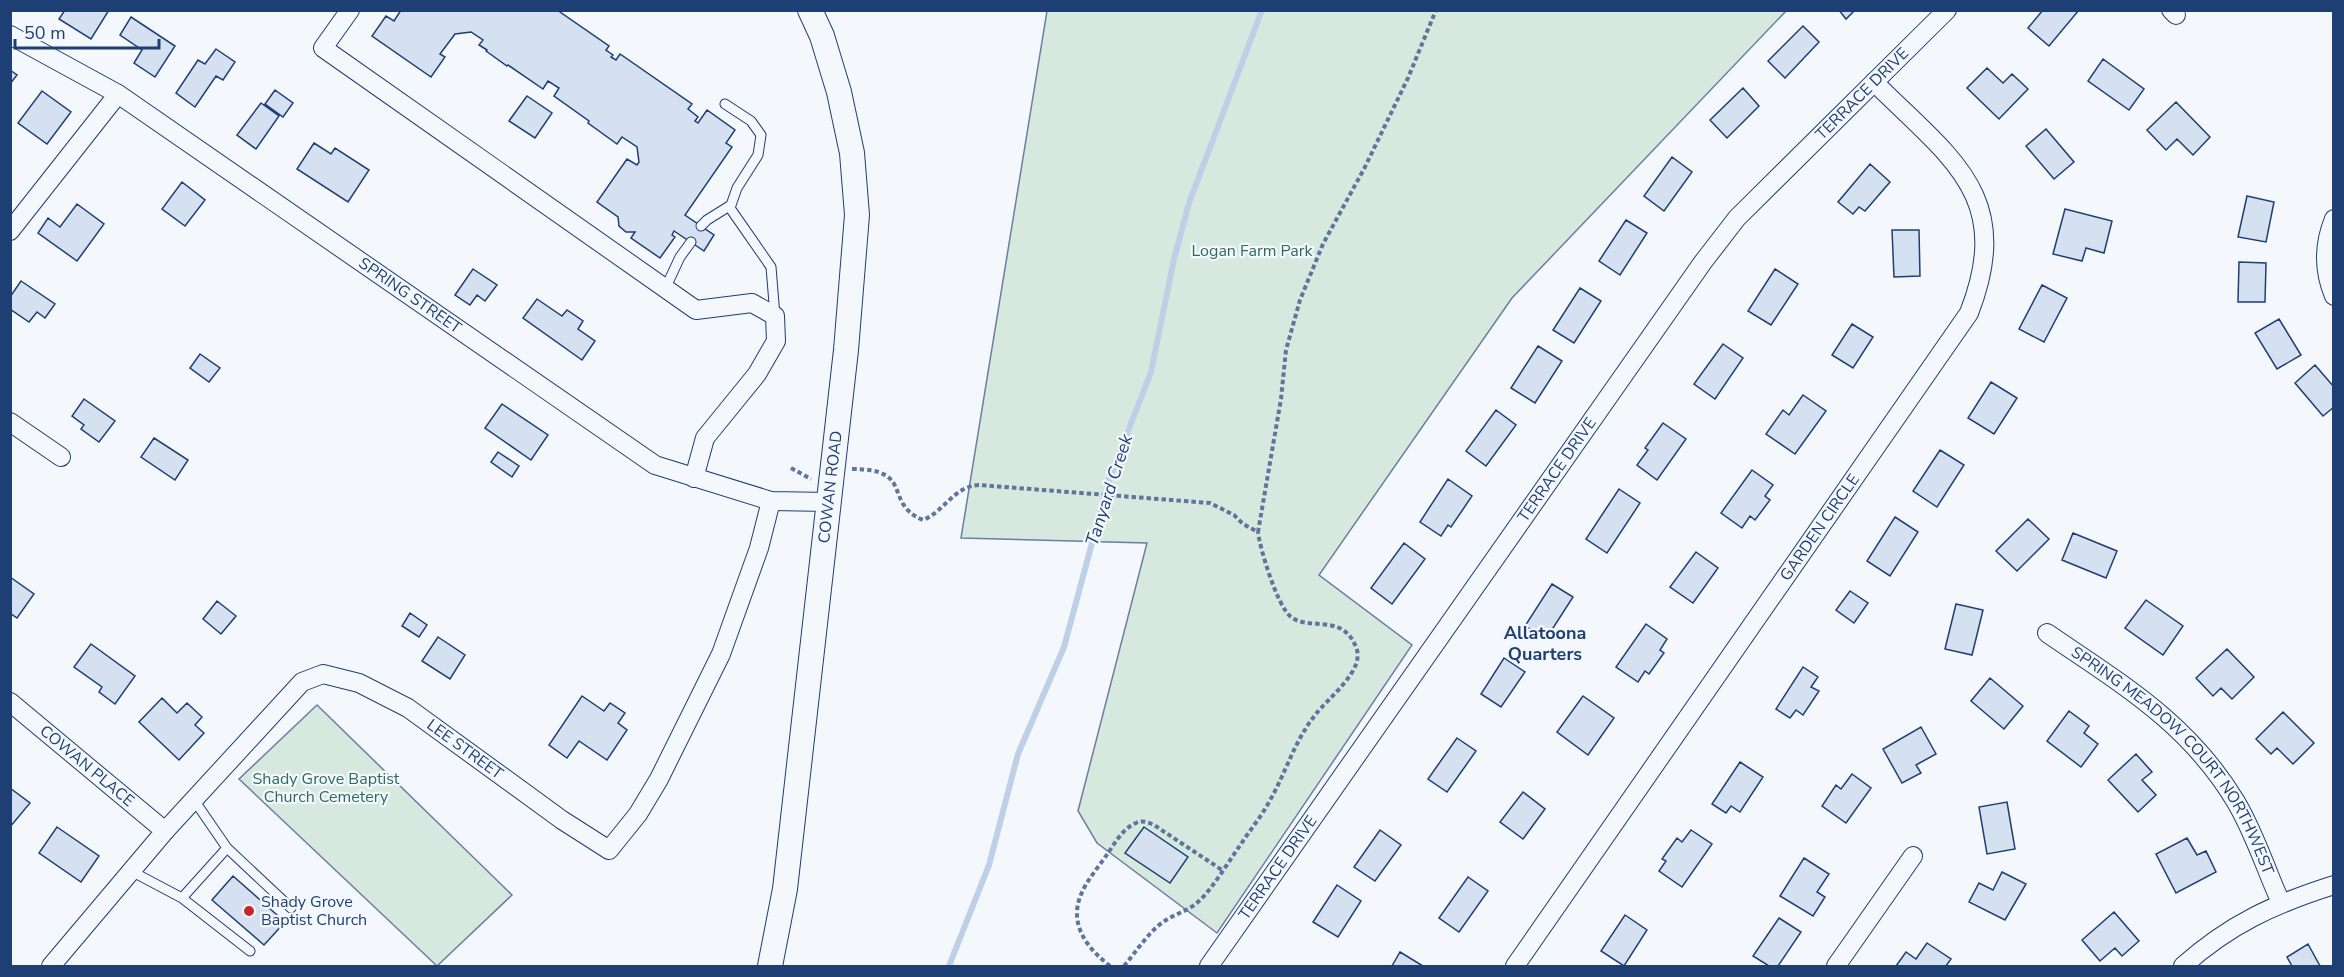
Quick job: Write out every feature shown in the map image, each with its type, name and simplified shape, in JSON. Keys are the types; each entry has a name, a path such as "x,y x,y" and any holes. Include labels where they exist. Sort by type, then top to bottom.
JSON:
{"main road":[{"name":"COWAN ROAD","path":"770,966 785,889 852,291 857,215 852,153 839,92 822,36 810,10"}],"street":[{"path":"350,10 323,48 696,310 752,303 775,316 776,340 757,374 705,438 694,478"},
{"name":"TERRACE DRIVE","path":"1209,966 1723,235 1745,210 1947,10"},
{"name":"SPRING STREET","path":"10,35 118,94 655,465 771,501 830,492"},
{"name":"GARDEN CIRCLE","path":"1515,966 1969,313 1978,288 1986,240 1982,216 1973,189 1955,163 1874,82"},
{"path":"10,231 118,94"},
{"path":"2334,219 2326,244 2325,264 2334,296"},
{"path":"10,422 61,457"},
{"name":"LEE STREET","path":"51,966 165,831 302,682 322,674 359,683 408,708 561,820 609,850 638,814 654,788 721,654 759,548 771,501"},
{"name":"SPRING MEADOW COURT NORTHWEST","path":"2047,633 2146,701 2201,752 2236,802 2281,903"},
{"name":"COWAN PLACE","path":"10,702 165,831"},
{"path":"1836,966 1913,856"},
{"path":"2183,966 2210,942 2246,920 2281,903 2334,885"}],"lane":[{"path":"725,104 751,121 761,135 758,155 737,189 730,208 771,267 775,316"},
{"path":"701,226 731,206"},
{"path":"665,289 680,256 691,242"},
{"path":"194,800 227,848 291,908"},
{"path":"182,898 227,848"},
{"path":"131,871 182,898 250,951"}],"path":[{"path":"1124,966 1158,926 1171,916 1194,907 1269,802 1296,743 1316,713 1338,691 1358,658 1357,648 1345,631 1335,627 1302,622 1290,616 1274,586 1260,548 1258,532 1281,399 1286,350 1300,300 1323,244 1365,167 1408,78 1436,10"},
{"path":"790,468 830,492 845,482 846,469 878,471 889,476 896,486 902,504 912,516 923,520 934,516 965,487 979,485 1200,501 1210,503 1234,515 1243,524 1258,532"},
{"path":"1110,966 1098,957 1082,935 1077,921 1077,905 1089,877 1118,837 1126,830 1135,823 1145,821 1222,870"}],"green space":[{"name":"Logan Farm Park","path":"1047,11 1786,11 1512,298 1319,575 1412,645 1217,933 1097,843 1078,811 1147,543 961,538"},
{"name":"Shady Grove Baptist Church Cemetery","path":"317,705 512,895 437,966 239,779"}],"building":[{"path":"65,10 109,10 91,39 59,19"},
{"path":"401,10 557,10 609,46 606,50 613,55 611,57 616,60 620,54 692,104 688,109 698,117 695,121 698,123 707,110 735,130 726,143 732,147 685,215 714,235 704,251 674,231 672,235 675,237 660,258 631,238 635,232 626,232 619,226 618,217 597,202 627,159 637,165 639,162 637,147 622,137 617,144 554,96 559,88 548,81 543,89 486,51 479,45 483,40 471,32 455,34 440,54 445,57 431,77 372,36 386,16 394,21"},
{"path":"1839,10 1855,10 1846,19"},
{"path":"2043,10 2079,10 2049,46 2028,28"},
{"path":"131,17 175,46 155,77 134,63 142,50 120,35"},
{"path":"1803,26 1819,42 1785,78 1768,61"},
{"path":"216,49 235,62 223,80 216,76 195,107 176,93 198,60 205,64"},
{"path":"2103,59 2144,89 2129,110 2088,81"},
{"path":"1987,68 2003,83 2012,74 2028,89 1999,119 1967,88"},
{"path":"10,70 17,75 10,84"},
{"path":"1743,88 1759,106 1727,138 1710,120"},
{"path":"275,90 293,103 283,117 265,104"},
{"path":"42,91 71,112 47,144 18,123"},
{"path":"527,96 552,113 535,138 509,121"},
{"path":"2176,102 2210,137 2193,155 2177,139 2166,150 2147,130"},
{"path":"261,103 279,116 256,149 237,135"},
{"path":"2046,129 2074,162 2054,179 2026,146"},
{"path":"314,143 331,154 335,148 369,170 348,202 297,169"},
{"path":"1672,157 1692,172 1664,211 1644,196"},
{"path":"1870,164 1890,182 1865,211 1859,207 1853,214 1838,202"},
{"path":"182,182 205,200 185,226 162,209"},
{"path":"2247,196 2274,202 2266,242 2238,237"},
{"path":"77,204 104,224 77,261 38,233 48,218 60,227"},
{"path":"2065,209 2112,221 2104,253 2086,248 2082,261 2053,254"},
{"path":"1626,220 1647,233 1620,275 1599,261"},
{"path":"1892,230 1919,230 1920,276 1894,277"},
{"path":"2239,262 2266,263 2265,302 2238,302"},
{"path":"473,269 497,285 485,301 477,295 470,305 455,295"},
{"path":"1775,269 1798,284 1771,325 1748,311"},
{"path":"21,281 55,304 45,318 37,312 29,322 10,309 10,297"},
{"path":"2042,285 2067,298 2044,342 2019,329"},
{"path":"1580,288 1601,301 1574,343 1553,330"},
{"path":"537,299 562,316 567,310 583,321 578,329 595,341 582,360 523,318"},
{"path":"2279,319 2301,355 2277,369 2255,333"},
{"path":"1852,324 1873,337 1853,368 1832,355"},
{"path":"1723,344 1743,358 1715,399 1694,384"},
{"path":"1538,346 1562,361 1535,403 1511,388"},
{"path":"200,354 220,368 209,382 190,368"},
{"path":"2315,365 2334,387 2334,407 2323,416 2295,383"},
{"path":"1991,382 2017,398 1994,434 1968,418"},
{"path":"1803,395 1826,411 1795,454 1766,434 1783,410 1789,415"},
{"path":"84,399 115,421 99,442 81,429 84,425 72,416"},
{"path":"502,404 548,435 531,460 485,428"},
{"path":"1496,410 1516,425 1486,466 1466,451"},
{"path":"1663,423 1686,439 1657,480 1637,465 1648,450 1645,448"},
{"path":"154,438 188,460 175,480 141,457"},
{"path":"1940,450 1964,465 1937,507 1913,491"},
{"path":"498,452 519,466 512,477 491,462"},
{"path":"1752,470 1773,485 1765,496 1770,500 1755,520 1750,516 1742,528 1721,513"},
{"path":"1448,479 1472,496 1451,527 1448,525 1441,536 1420,522"},
{"path":"1619,489 1640,503 1607,553 1586,539"},
{"path":"1895,517 1918,532 1890,576 1867,561"},
{"path":"2028,519 2049,539 2017,571 1996,551"},
{"path":"2073,533 2117,551 2106,578 2062,560"},
{"path":"1404,543 1425,559 1392,604 1371,588"},
{"path":"1696,552 1718,568 1693,603 1670,587"},
{"path":"10,577 34,594 17,618 10,613"},
{"path":"1552,584 1573,597 1546,639 1525,626"},
{"path":"1850,591 1868,603 1854,623 1836,610"},
{"path":"2146,600 2183,626 2163,655 2125,628"},
{"path":"217,601 236,616 221,634 203,619"},
{"path":"1956,604 1983,610 1972,655 1945,649"},
{"path":"410,613 427,625 419,637 402,626"},
{"path":"1646,624 1667,639 1660,650 1664,653 1649,674 1645,671 1638,682 1616,667"},
{"path":"438,637 465,655 450,679 422,661"},
{"path":"91,644 135,676 115,704 99,692 102,687 74,667"},
{"path":"2227,649 2254,677 2232,699 2221,688 2213,696 2196,678"},
{"path":"1504,658 1525,672 1501,707 1481,694"},
{"path":"1803,667 1818,677 1811,687 1819,691 1803,715 1796,710 1790,718 1776,709"},
{"path":"1990,678 2023,706 2004,729 1971,701"},
{"path":"582,696 604,711 610,703 625,713 618,723 627,730 607,760 579,741 567,758 549,745"},
{"path":"1583,696 1614,718 1588,755 1557,732"},
{"path":"162,698 177,713 187,703 202,717 195,725 204,733 179,760 139,722"},
{"path":"2069,711 2089,726 2084,733 2098,744 2081,767 2047,741"},
{"path":"2283,712 2314,743 2293,764 2277,748 2271,754 2256,739"},
{"path":"1921,727 1936,754 1916,765 1921,773 1902,783 1883,749"},
{"path":"1457,738 1476,751 1447,792 1428,779"},
{"path":"2136,754 2152,772 2142,780 2156,795 2138,812 2108,780"},
{"path":"1740,762 1763,777 1740,812 1731,806 1726,813 1712,804"},
{"path":"1852,774 1871,788 1846,823 1822,806 1836,785 1841,789"},
{"path":"10,788 30,803 10,827"},
{"path":"1523,792 1545,809 1523,839 1500,822"},
{"path":"2007,802 2015,849 1987,854 1979,807"},
{"path":"57,827 99,856 81,882 39,853"},
{"path":"1144,827 1188,857 1170,883 1125,853"},
{"path":"1380,830 1401,845 1375,881 1354,867"},
{"path":"1691,830 1712,844 1682,887 1659,871 1666,861 1662,859 1677,838 1682,842"},
{"path":"2187,838 2197,855 2206,851 2216,872 2176,893 2156,854"},
{"path":"1804,858 1829,874 1817,892 1825,897 1813,916 1780,896"},
{"path":"2002,872 2026,884 2005,920 1969,902 1979,883 1993,890"},
{"name":"Shady Grove Baptist Church","path":"233,876 285,922 264,945 212,900"},
{"path":"1468,877 1488,891 1459,932 1439,918"},
{"path":"1337,885 1361,901 1338,937 1313,922"},
{"path":"2114,912 2139,941 2122,956 2115,948 2100,961 2082,940"},
{"path":"1625,915 1647,930 1624,966 1601,951"},
{"path":"1779,918 1801,932 1778,966 1769,966 1753,956"},
{"path":"1927,943 1951,959 1946,966 1896,966 1906,952 1916,959"},
{"path":"2308,944 2320,966 2292,966 2287,957"},
{"path":"1400,952 1423,966 1392,966"}],"waterway":[{"name":"Tanyard Creek","path":"949,966 989,865 1018,754 1064,647 1109,480 1151,372 1174,259 1189,203 1262,10"}],"place":[{"name":"Shady Grove Baptist Church","path":"249,911"}],"district":[{"name":"Allatoona Quarters","path":"1545,643"}]}
